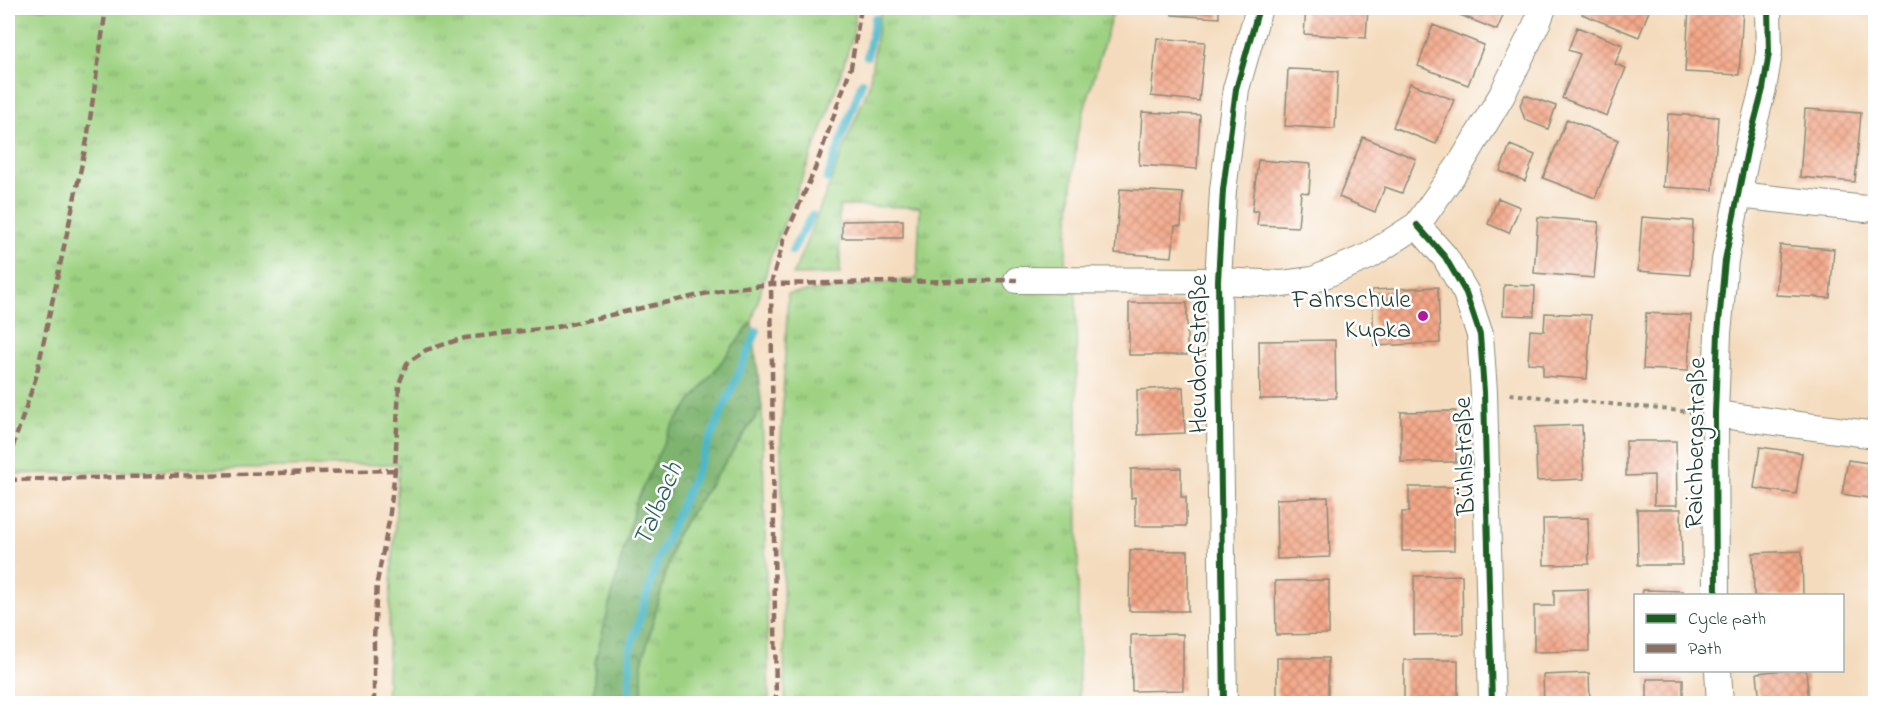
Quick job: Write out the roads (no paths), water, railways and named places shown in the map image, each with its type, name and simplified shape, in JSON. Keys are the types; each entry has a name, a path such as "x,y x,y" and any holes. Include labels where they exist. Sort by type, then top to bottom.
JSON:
{"street":[{"name":"Heudorfstraße","path":"1224,704 1218,281 1223,190 1236,89 1259,8"},
{"path":"1017,280 1218,281 1282,284 1313,280 1369,256 1417,225 1464,160 1502,95 1543,8"},
{"name":"Raichbergstraße","path":"1716,594 1715,414 1718,333 1724,270 1738,195 1748,146 1764,89 1769,53 1768,8"},
{"path":"1738,195 1866,209"},
{"name":"Bühlstraße","path":"1417,225 1445,257 1466,292 1480,335 1484,392 1492,704"},
{"path":"1715,414 1875,435"},
{"path":"1718,672 1720,704"}],"waterway":[{"name":"Talbach","path":"867,56 875,18"},
{"name":"Talbach","path":"827,179 862,82"},
{"name":"Talbach","path":"792,251 812,215"},
{"name":"Talbach","path":"629,704 630,650 658,559 757,331"}],"place":[{"name":"Fahrschule Kupka","path":"1423,316"}]}
